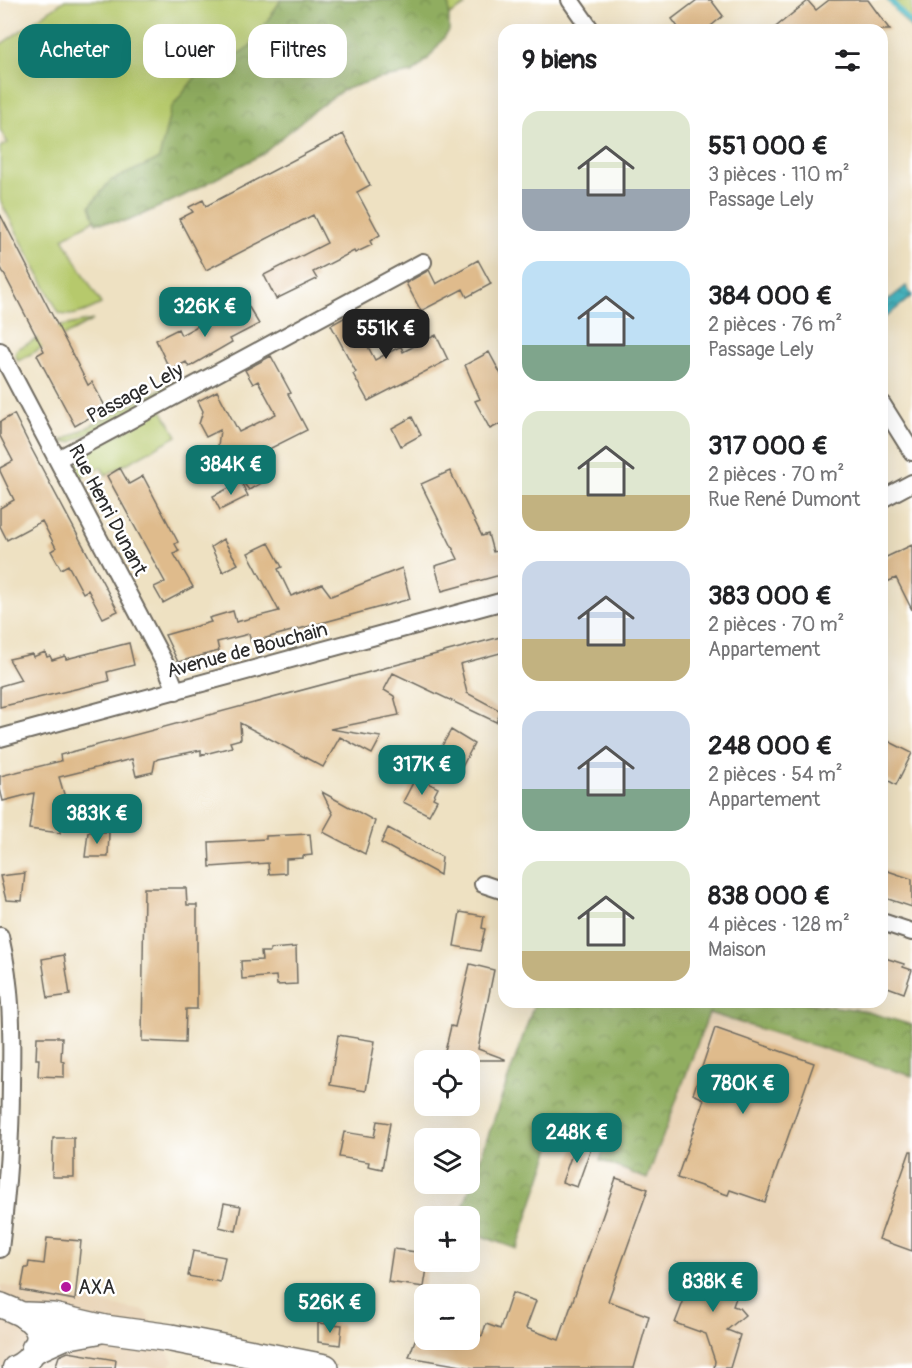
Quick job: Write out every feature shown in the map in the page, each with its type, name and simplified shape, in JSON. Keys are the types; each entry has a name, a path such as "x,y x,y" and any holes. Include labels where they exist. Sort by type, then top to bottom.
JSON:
{"main road":[{"path":"7,1304 105,1329 171,1338 325,1368"},
{"path":"7,1304 34,1323 38,1332 39,1338 27,1361"},
{"path":"27,1361 64,1336 105,1329"}],"street":[{"path":"570,0 587,24"},
{"name":"Passage Lely","path":"58,459 423,262"},
{"name":"Rue Henri Dunant","path":"0,351 166,666 176,691"},
{"path":"888,414 912,452"},
{"path":"888,496 912,483"},
{"name":"Avenue de Bouchain","path":"0,738 498,603"},
{"path":"483,884 498,889"},
{"path":"888,924 912,932"},
{"path":"0,936 10,988 12,1020 10,1155 0,1249"}],"shaded area":[{"path":"709,1013 912,1076 912,1368 548,1368 618,1168 647,1178"},
{"path":"0,1285 145,1311 173,1361 168,1368 0,1368"}],"green space":[{"path":"65,0 461,0 465,6 347,74 347,24 248,24 248,78 340,78 63,238 101,304 69,315 59,313 0,200 0,147 8,143 0,130 0,45 18,33 18,78 131,78 131,24 30,24"},
{"path":"281,0 446,0 449,5 449,31 428,59 412,73 377,79 343,90 312,112 263,154 183,196 128,221 96,223 90,206 110,181 159,159 171,108 195,78 236,78 236,55 248,49 248,78 347,78 347,24 265,24"},
{"path":"887,0 912,0 912,30"},
{"path":"93,320 18,361 15,354 17,349 62,326"},
{"path":"174,382 177,387 72,442 60,442"},
{"path":"162,410 177,436 106,475 101,467 80,477 75,467 82,454"},
{"path":"533,1008 846,1008 861,1010 912,1025 912,1076 709,1013 647,1179 600,1160 606,1142 559,1124 517,1249 480,1236 480,1206 464,1206 468,1194 480,1194 480,1159"}],"water":[{"path":"906,286 912,296 888,315 888,300"}],"building":[{"path":"697,0 711,0 723,16 713,24 676,24 672,19"},
{"path":"829,0 868,0 886,24 779,24 808,1 816,10"},
{"path":"343,134 370,185 357,192 380,235 370,241 372,245 355,253 354,251 313,272 317,279 276,299 264,275 327,243 313,215 206,270 179,219 193,212 189,207 203,200 206,206"},
{"path":"0,214 88,385 92,382 106,408 75,426 37,355 44,351 0,266"},
{"path":"478,260 491,284 467,297 463,289 421,311 406,283 429,270 436,284"},
{"path":"247,304 259,324 230,339 232,342 189,367 186,362 175,368 169,368 156,340 178,329 181,335 201,324 202,327"},
{"path":"351,314 375,360 401,346 403,352 436,335 448,360 368,401 353,374 356,372 331,325"},
{"path":"489,352 498,369 498,425 490,429 475,401 480,399 465,365"},
{"path":"271,356 307,430 259,454 269,471 264,473 267,480 249,490 225,459 221,459 217,454 220,430 206,437 199,424 203,411 198,401 217,391 239,432 276,414 258,381 253,384 245,370"},
{"path":"14,414 118,611 103,618 88,590 83,593 68,565 61,569 51,551 56,548 42,521 7,540 0,526 0,508 14,500 0,468 13,461 0,436 0,422"},
{"path":"412,417 421,435 401,446 392,428"},
{"path":"120,468 129,484 143,476 178,542 175,544 179,551 174,554 193,587 163,603 154,587 165,582 107,476"},
{"path":"450,471 482,536 488,534 493,552 498,551 498,576 442,591 435,566 458,559 421,484"},
{"path":"241,482 248,496 220,510 213,496"},
{"path":"223,539 238,564 223,572 211,547"},
{"path":"269,543 282,567 278,569 291,596 322,584 331,596 402,568 410,599 251,642 249,634 217,642 219,651 178,662 165,635 211,622 209,618 233,611 236,622 279,611 248,553"},
{"path":"912,545 912,610 896,578 888,581 888,556"},
{"path":"498,638 498,654 460,664 467,693 498,709 496,722 393,673 384,690 394,696 399,715 330,729 381,737 372,754 340,737 323,767 240,723 241,739 230,742 232,747 201,755 201,750 158,759 155,761 153,772 136,776 132,759 59,777 64,794 60,833 29,829 34,793 3,801 0,776 61,761 60,755"},
{"path":"129,643 134,665 107,672 109,681 0,707 0,686 21,680 9,659 32,654 33,657 45,652 52,660 65,656 66,659"},
{"path":"451,730 474,744 462,767 438,753"},
{"path":"888,741 912,753 896,785 888,780"},
{"path":"416,777 438,788 433,798 437,800 429,815 403,802"},
{"path":"322,792 375,821 365,854 323,832 333,814"},
{"path":"388,828 442,857 440,875 381,843"},
{"path":"88,832 109,832 108,857 85,857"},
{"path":"310,834 312,855 286,859 286,873 269,874 268,863 210,867 209,842"},
{"path":"888,871 912,879 912,907 888,899"},
{"path":"25,873 22,901 6,900 0,876"},
{"path":"144,888 186,888 187,905 197,905 197,1009 186,1009 185,1043 142,1041"},
{"path":"460,912 484,916 482,928 485,929 480,951 454,946"},
{"path":"296,947 297,984 277,985 276,976 242,979 241,961 262,960 261,952 270,952 270,949"},
{"path":"64,955 70,995 48,998 42,959"},
{"path":"888,959 904,964 903,967 912,970 904,993 888,987"},
{"path":"470,964 494,970 478,1049 505,1060 480,1060 480,1050 445,1050 451,1026 455,1027"},
{"path":"715,1028 814,1063 765,1202 730,1190 728,1195 677,1178 704,1099 693,1094"},
{"path":"338,1035 375,1041 366,1091 330,1085"},
{"path":"37,1037 62,1037 61,1061 64,1062 64,1077 38,1076"},
{"path":"377,1121 390,1123 382,1169 368,1166 369,1162 339,1157 344,1132 374,1137"},
{"path":"53,1138 74,1138 74,1177 52,1177"},
{"path":"577,1140 592,1145 577,1187 562,1182"},
{"path":"910,1151 912,1151 912,1251 879,1239"},
{"path":"616,1178 648,1189 608,1301 649,1316 634,1368 473,1368 409,1357 414,1343 414,1350 480,1350 480,1335 482,1336 486,1324 500,1329 512,1293 536,1301 526,1328 559,1340"},
{"path":"224,1203 241,1206 236,1231 219,1227"},
{"path":"47,1238 81,1241 75,1300 21,1290 25,1268 28,1268 29,1262 44,1264"},
{"path":"393,1249 414,1252 414,1272 426,1272 424,1284 414,1286 388,1282"},
{"path":"193,1251 225,1257 220,1282 188,1276"},
{"path":"697,1266 742,1281 733,1306 739,1308 745,1315 727,1330 740,1335 730,1368 714,1368 715,1361 706,1334 675,1323"},
{"path":"318,1323 342,1325 340,1345 318,1342"},
{"path":"68,1352 116,1360 115,1368 55,1368 59,1356"}],"waterway":[{"path":"890,0 912,25"}],"place":[{"name":"AXA","path":"66,1287"}]}
